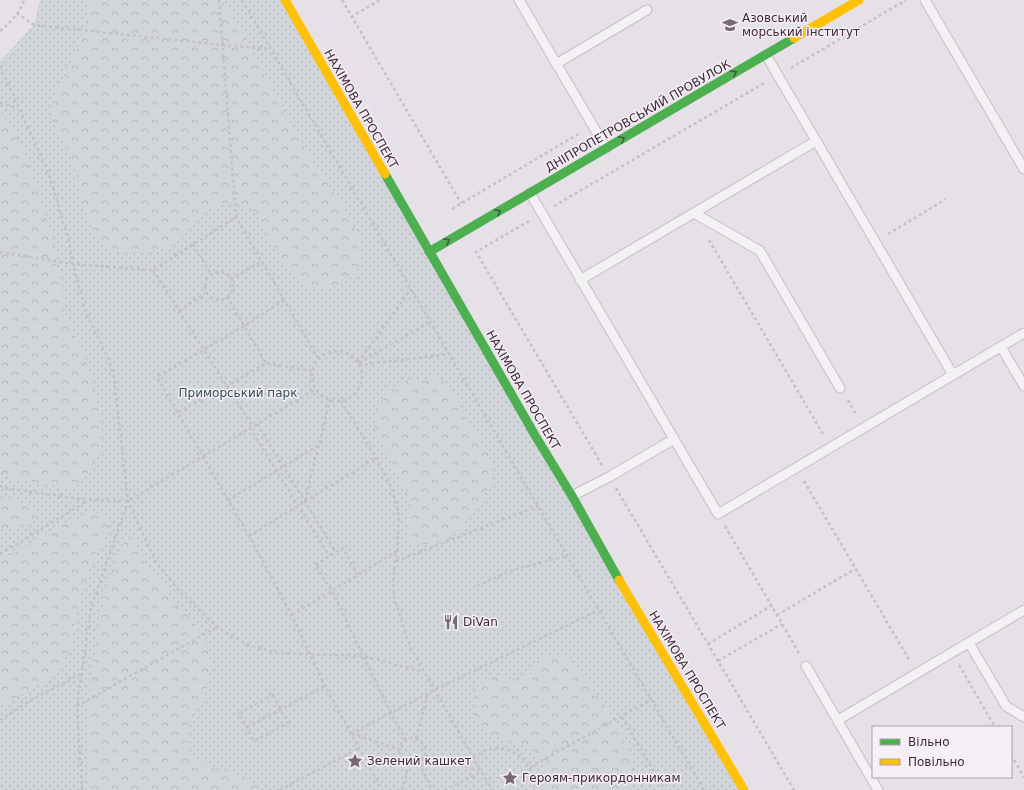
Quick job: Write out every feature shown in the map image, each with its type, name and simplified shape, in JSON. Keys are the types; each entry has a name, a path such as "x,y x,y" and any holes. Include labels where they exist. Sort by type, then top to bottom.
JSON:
{"main road":[{"name":"НАХІМОВА ПРОСПЕКТ","path":"285,0 536,438 572,496 744,790"},
{"name":"ДНІПРОПЕТРОВСЬКИЙ ПРОВУЛОК","path":"429,252 859,0"}],"lane":[{"path":"519,0 606,148"},
{"path":"925,0 1024,169"},
{"path":"556,64 647,10"},
{"path":"766,55 953,375"},
{"path":"580,280 816,141"},
{"path":"530,193 718,514 1024,333"},
{"path":"694,213 760,251 840,388"},
{"path":"1001,346 1024,386"},
{"path":"572,496 609,477 674,439"},
{"path":"838,720 1024,610"},
{"path":"969,643 1006,706 1024,717"},
{"path":"806,666 878,790"}],"path":[{"path":"0,31 13,20 24,0"},
{"path":"219,0 236,217 319,360"},
{"path":"242,0 704,790"},
{"path":"342,0 461,203"},
{"path":"351,17 380,0"},
{"path":"794,790 476,252 906,0"},
{"path":"17,13 34,25 271,49"},
{"path":"0,66 49,174 69,242 73,264 86,312 107,356 114,377 128,501 155,561 179,591 217,627 246,644 277,653 363,656 424,672"},
{"path":"0,103 19,108"},
{"path":"452,209 592,126"},
{"path":"875,241 946,199"},
{"path":"694,213 830,447"},
{"path":"0,252 73,264 153,270 236,217"},
{"path":"193,244 211,274"},
{"path":"231,279 262,261"},
{"path":"153,270 227,386 276,471 329,556"},
{"path":"216,272 228,274 233,284 231,294 222,299 211,297 205,288 206,282 211,274 216,272"},
{"path":"358,364 411,289"},
{"path":"179,311 207,292"},
{"path":"227,297 266,363"},
{"path":"284,300 244,326 157,377 250,536 292,616 325,686 382,790"},
{"path":"358,364 430,322"},
{"path":"332,352 346,353 353,357 358,364 362,378 358,390 348,399 341,401 330,400 320,394 316,389 313,371 319,360 325,355 332,352"},
{"path":"358,364 449,354"},
{"path":"178,412 266,363 313,371"},
{"path":"840,388 864,427"},
{"path":"0,486 87,500 128,501 316,389"},
{"path":"305,501 330,400"},
{"path":"341,401 376,458 392,489 399,516 396,561 392,582 394,597 410,647 492,790"},
{"path":"257,424 336,552"},
{"path":"228,500 319,444"},
{"path":"250,536 376,458"},
{"path":"796,467 917,673"},
{"path":"0,554 87,500"},
{"path":"82,790 77,706 91,608 128,501"},
{"path":"396,561 538,506"},
{"path":"718,514 806,666"},
{"path":"358,575 342,548 315,565 332,591 406,740"},
{"path":"292,616 397,551"},
{"path":"477,586 516,569 567,556"},
{"path":"777,615 855,569"},
{"path":"708,644 771,606"},
{"path":"351,734 428,692 598,610"},
{"path":"718,662 782,624"},
{"path":"77,706 217,627"},
{"path":"952,653 994,726"},
{"path":"0,720 36,697 81,674"},
{"path":"247,727 325,686"},
{"path":"416,739 428,692"},
{"path":"273,695 280,709 288,723 254,741 239,713 273,695"},
{"path":"530,767 651,700"},
{"path":"622,716 664,790"},
{"path":"351,734 399,749"},
{"path":"411,738 416,739 421,741 424,745 426,750 425,755 419,764 410,765 401,759 399,749 401,744 406,740 411,738"},
{"path":"280,790 359,748"},
{"path":"473,757 486,750 498,748 511,750 522,757 530,767 534,779 534,790"},
{"path":"425,755 481,772"},
{"path":"1012,757 1024,777"},
{"path":"419,764 432,790"},
{"path":"402,790 410,765"},
{"path":"444,790 481,772"}],"green space":[{"name":"Приморський парк","path":"40,0 284,0 745,790 0,790 0,61 34,25"},
{"path":"90,0 223,0 305,149 345,209 357,234 362,253 361,264 354,275 341,284 327,288 318,289 310,287 293,274 275,250 259,218 253,211 245,206 233,203 220,203 208,209 197,218 182,238 159,249 148,251 115,251 103,245 93,230 79,199 76,168 52,121 53,101 62,78 75,54 86,21"},
{"path":"0,105 21,147 39,192 51,233 67,319 84,354 94,385 101,421 101,445 91,471 74,488 11,479 0,473"},
{"path":"434,378 446,383 455,392 462,412 486,448 490,457 493,468 493,478 481,501 459,530 430,544 418,544 411,543 408,538 407,529 411,507 408,492 393,468 386,450 374,427 375,415 377,404 392,387 411,380"},
{"path":"0,498 23,503 36,510 37,518 27,523 0,530"},
{"path":"89,513 102,514 109,520 108,532 93,561 83,587 71,645 63,666 48,679 0,706 0,561 68,521"},
{"path":"127,539 135,540 146,566 196,625 211,660 209,683 201,702 187,726 187,746 193,756 209,767 243,776 257,784 261,790 90,790 90,683 96,640 107,585 119,551"},
{"path":"557,656 570,658 578,666 621,731 630,753 634,769 630,790 544,790 547,776 538,755 526,745 488,734 475,720 475,698 478,685 487,677 497,675 513,679 524,678 532,673 537,661 545,657"}],"traffic: fast":[{"path":"429,252 794,38"},
{"path":"385,174 536,437 572,496 619,580"}],"traffic: slow":[{"path":"285,0 385,174"},
{"path":"794,38 859,0"},
{"path":"619,580 744,790"}],"place":[{"name":"Азовський морський інститут","path":"730,25"},
{"name":"DiVan","path":"451,622"},
{"name":"Зелений кашкет","path":"355,761"},
{"name":"Героям-прикордонникам","path":"510,778"}]}
